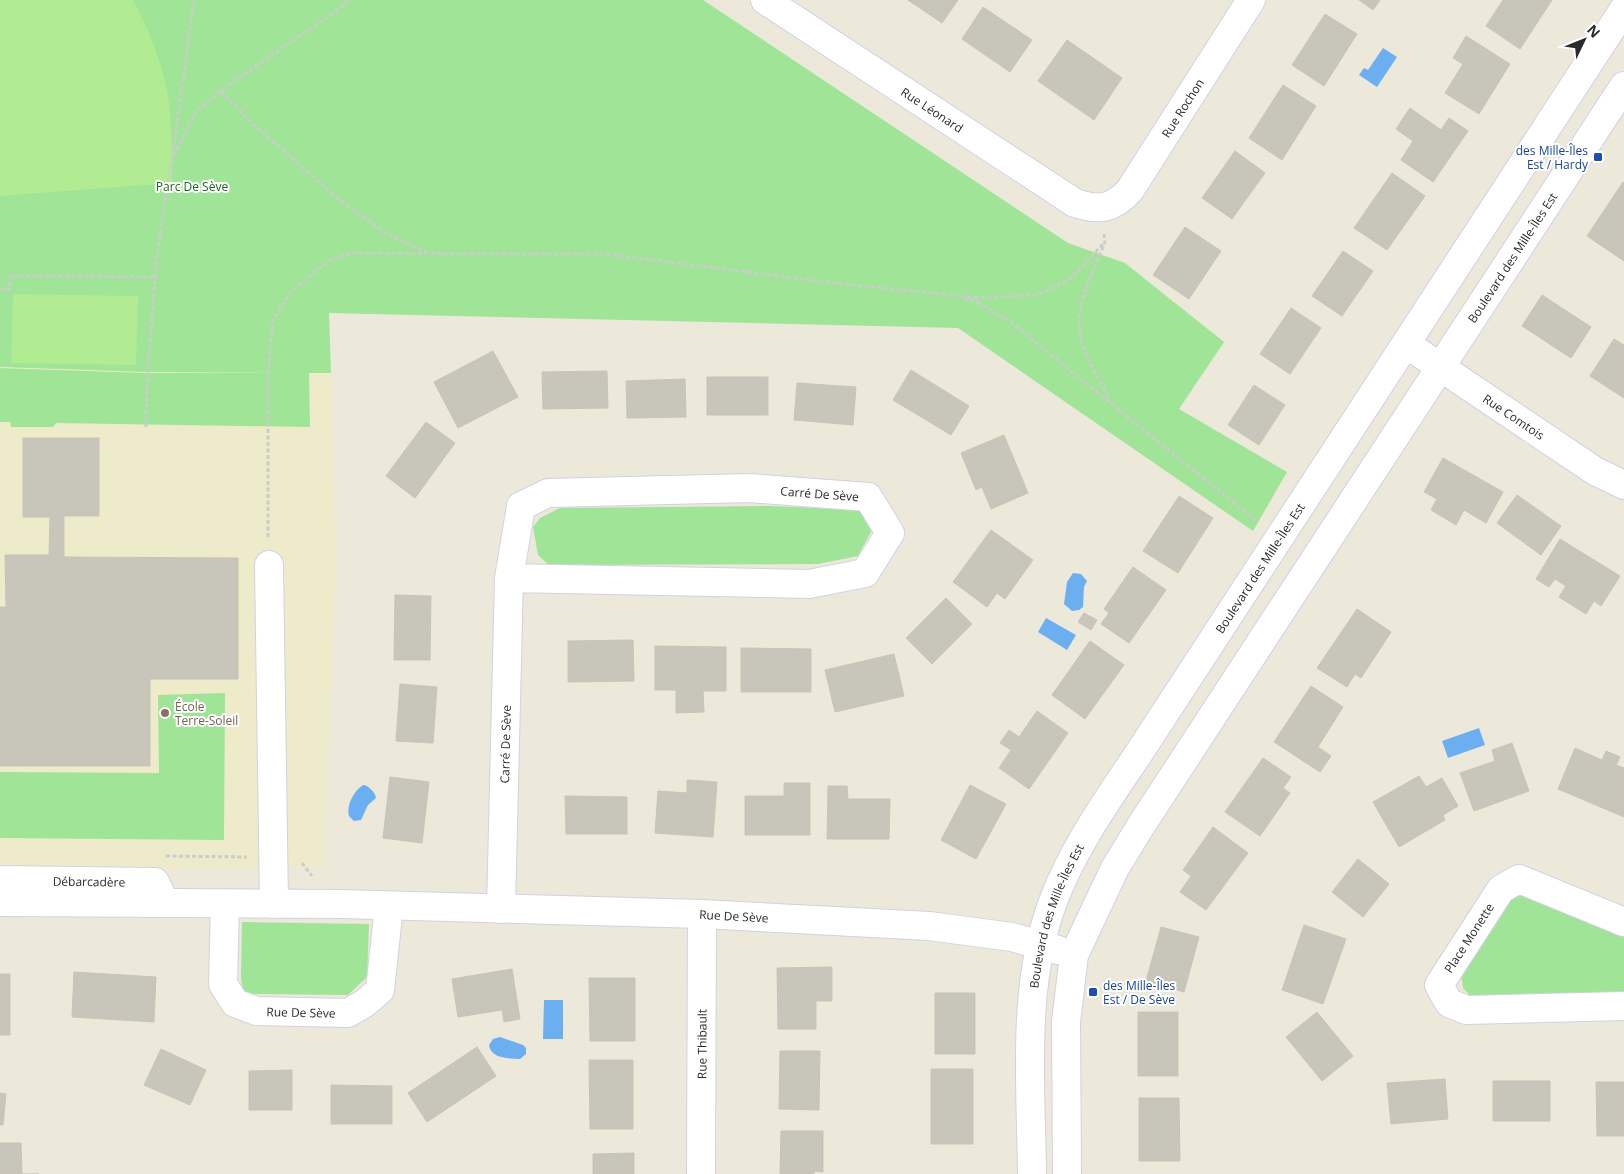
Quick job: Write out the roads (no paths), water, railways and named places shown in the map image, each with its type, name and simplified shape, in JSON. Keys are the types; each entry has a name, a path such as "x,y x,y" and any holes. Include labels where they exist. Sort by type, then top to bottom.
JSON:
{"street":[{"name":"Rue Léonard","path":"765,0 1075,203 1092,208 1104,207"},
{"name":"Rue Rochon","path":"1104,207 1116,202 1130,190 1251,0"},
{"name":"Boulevard des Mille-Îles Est","path":"1032,1174 1031,1014 1040,945 1060,885 1077,851 1624,9"},
{"path":"1580,78 1621,98"},
{"name":"Boulevard des Mille-Îles Est","path":"1067,1174 1066,1022 1074,955 1104,889 1127,848 1441,367 1621,98"},
{"name":"Rue Comtois","path":"1406,344 1595,472 1624,485"},
{"name":"Carré De Sève","path":"501,909 509,578 521,506 548,493 749,488 868,497 890,533 865,572 809,584 509,578"},
{"path":"269,566 274,904"},
{"name":"Place Monette","path":"1624,922 1520,878 1501,889 1439,985 1449,1003 1466,1010 1624,1006"},
{"name":"Débarcadère","path":"0,880 154,882 165,903"},
{"name":"Rue De Sève","path":"0,902 337,904 702,914 928,926 1012,938 1074,955"},
{"name":"Rue De Sève","path":"225,904 223,984 236,1003 256,1011 348,1013 365,1003 380,990 389,906"},
{"name":"Rue Thibault","path":"701,1174 702,914"}],"water":[{"path":"1383,48 1397,57 1377,87 1359,75 1364,68 1368,70"},
{"path":"1073,573 1081,574 1087,581 1084,587 1083,607 1072,611 1064,604 1067,582"},
{"path":"1046,618 1076,635 1067,650 1038,632"},
{"path":"1479,728 1485,745 1448,758 1442,741"},
{"path":"363,785 367,786 375,794 376,798 368,805 361,820 354,821 348,812 350,803"},
{"path":"544,1000 563,1000 563,1039 543,1039"},
{"path":"500,1037 523,1045 526,1048 526,1054 520,1059 505,1058 493,1053 489,1045 493,1039"}],"place":[{"name":"des Mille-Îles Est / Hardy","path":"1598,157"},
{"name":"École Terre-Soleil","path":"165,713"},
{"name":"des Mille-Îles Est / De Sève","path":"1093,992"}],"park label":[{"name":"Parc De Sève","path":"192,186"}]}
